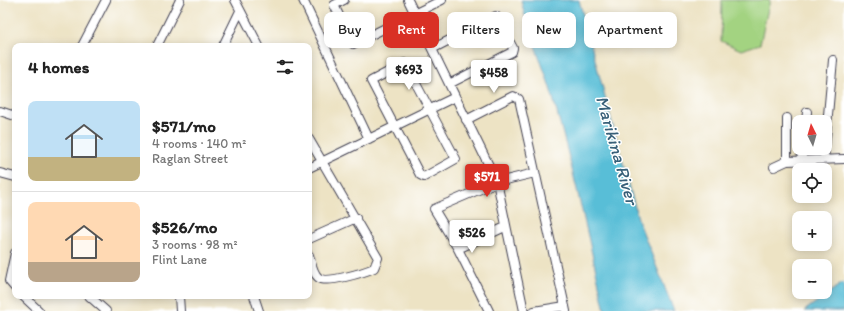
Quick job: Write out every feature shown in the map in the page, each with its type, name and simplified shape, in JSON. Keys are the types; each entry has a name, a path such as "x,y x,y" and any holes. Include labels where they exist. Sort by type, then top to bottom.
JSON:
{"street":[{"path":"84,43 106,0"},
{"path":"158,43 180,0"},
{"path":"235,0 257,43"},
{"path":"303,0 369,139"},
{"path":"344,0 334,5 353,44 383,30"},
{"path":"408,0 414,12"},
{"path":"420,12 442,0"},
{"path":"224,43 240,11"},
{"path":"449,84 512,52 513,48 496,16 432,49 466,120 497,182 505,227 524,311"},
{"path":"824,159 833,60"},
{"path":"405,63 430,109 456,159 424,177 420,175 371,81 405,63"},
{"path":"466,120 513,96 516,96 519,99 565,309 534,311"},
{"path":"312,167 455,97"},
{"path":"0,111 12,115"},
{"path":"787,118 787,161"},
{"path":"312,144 378,258 374,268 365,272 325,281 318,278 312,264"},
{"path":"801,161 802,155"},
{"path":"774,167 787,161 844,159"},
{"path":"0,173 12,176"},
{"path":"489,311 458,249 434,209 497,182 535,173"},
{"path":"312,238 356,218"},
{"path":"458,249 505,227"},
{"path":"12,266 9,280 12,284"},
{"path":"26,299 39,311"},
{"path":"92,299 106,311"},
{"path":"179,299 180,311"},
{"path":"255,299 259,311"}],"green space":[{"path":"722,0 770,0 760,44 741,50 721,41"}],"water":[{"name":"Marikina River","path":"521,0 579,0 584,18 584,48 592,48 639,222 674,311 605,311 560,124 536,48 576,48 576,12 524,12"},
{"path":"844,283 844,311 804,311 820,299 832,299 832,291"}]}
